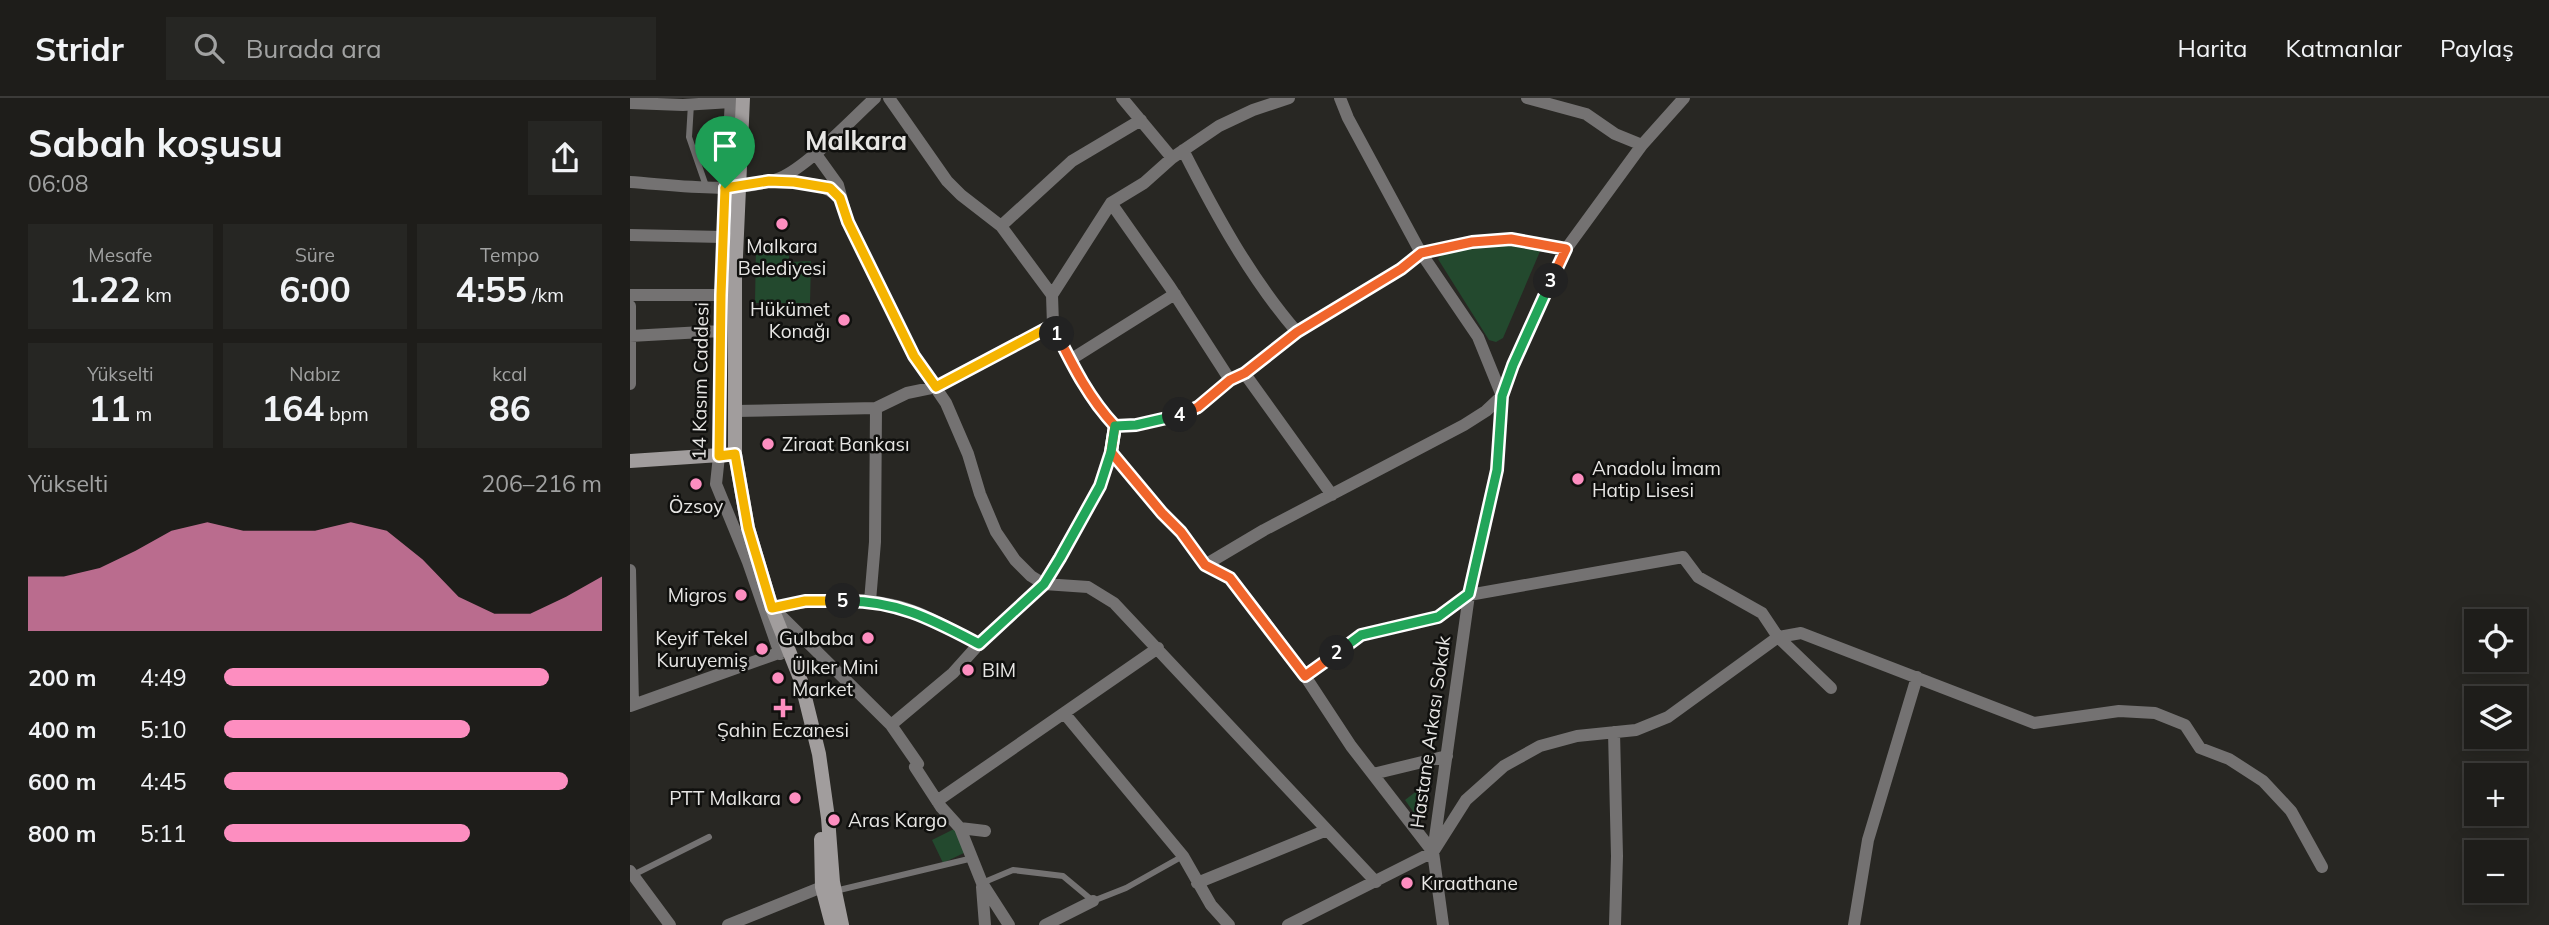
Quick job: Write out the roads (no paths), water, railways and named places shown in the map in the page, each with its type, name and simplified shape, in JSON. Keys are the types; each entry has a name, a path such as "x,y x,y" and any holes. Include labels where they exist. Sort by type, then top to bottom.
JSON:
{"street":[{"path":"630,181 732,187 769,181 787,174 815,153 875,98"},
{"path":"889,98 947,181 1001,226 1052,295 1053,325 1097,406 1115,426"},
{"path":"1122,98 1141,120 1178,154 1256,278 1297,332"},
{"path":"1052,295 1111,203 1144,183 1178,154 1219,127 1253,110 1289,98"},
{"path":"1205,565 1264,530 1464,425 1486,411 1502,396 1478,337 1421,253 1348,118 1340,98"},
{"path":"1527,98 1586,114 1615,134 1642,145"},
{"name":"Hastane Arkası Sokak","path":"1443,925 1433,852 1469,594 1497,470 1502,396 1513,365 1566,249 1642,145 1684,98"},
{"path":"630,103 735,99"},
{"name":"14 Kasım Caddesi","path":"735,99 732,187 735,454 748,528 784,651"},
{"path":"1001,226 1072,161 1141,120"},
{"path":"815,153 838,185 848,222 914,356 946,403 996,532 1015,560 1031,576 1044,584 1079,586 1095,590 1114,603 1376,882"},
{"path":"769,181 830,188 840,198"},
{"name":"14 Kasım Caddesi","path":"732,187 723,237 719,456 716,484 784,651"},
{"path":"1111,203 1230,380"},
{"path":"630,235 723,237"},
{"path":"1115,426 1136,425 1182,415 1198,407 1230,380 1245,373 1297,332 1401,269 1421,253 1472,242 1511,239 1566,249"},
{"path":"630,295 721,295"},
{"path":"1070,360 1175,295"},
{"path":"630,306 630,384"},
{"path":"735,411 876,408 907,393 936,387 1053,325"},
{"path":"631,336 721,331"},
{"path":"1245,373 1332,495"},
{"path":"870,601 875,542 876,408"},
{"path":"891,725 953,673 979,644 1044,584 1100,486 1111,452 1115,426"},
{"path":"1111,452 1181,532 1205,565 1230,578 1305,676 1351,746 1433,852"},
{"path":"630,461 735,454"},
{"path":"1305,676 1361,635 1438,617 1469,594 1683,557 1698,577 1762,613 1779,637 1831,688"},
{"path":"630,569 631,706 784,651 804,639"},
{"path":"772,608 805,601 870,601 919,613 979,644"},
{"path":"772,608 891,725 918,764 915,767 937,802 960,828 982,883 1009,925"},
{"path":"1287,925 1433,852 1466,800 1504,766 1540,746 1577,736 1636,730 1668,717 1779,637 1801,633 2034,723 2119,711 2155,713 2185,725 2200,748 2229,759 2263,781 2291,811 2322,867"},
{"path":"937,802 1158,648"},
{"path":"784,651 811,758 821,812 832,925"},
{"path":"1854,925 1868,840 1917,677"},
{"path":"1064,713 1183,856 1211,905 1229,925"},
{"path":"1614,732 1617,856 1615,925"},
{"path":"1373,774 1447,756"},
{"path":"960,828 985,831"},
{"path":"1197,883 1327,830"},
{"path":"631,873 670,925"},
{"path":"982,883 985,925"},
{"path":"728,925 829,889"},
{"path":"829,889 842,925"},
{"path":"1045,925 1093,901"}],"lane":[{"path":"686,102 689,137 706,186"},
{"path":"631,873 709,837"},
{"path":"982,883 1013,870 1063,876 1093,901 1126,888 1183,856"},
{"path":"829,889 973,858"}],"place":[{"name":"Malkara Belediyesi","path":"782,224"},
{"name":"Hükümet Konağı","path":"844,320"},
{"name":"Ziraat Bankası","path":"768,444"},
{"name":"Anadolu İmam Hatip Lisesi","path":"1578,479"},
{"name":"Özsoy","path":"696,484"},
{"name":"Migros","path":"741,595"},
{"name":"Gulbaba","path":"868,638"},
{"name":"Keyif Tekel Kuruyemiş","path":"762,649"},
{"name":"BIM","path":"968,670"},
{"name":"Ülker Mini Market","path":"778,678"},
{"name":"Şahin Eczanesi","path":"783,708"},
{"name":"PTT Malkara","path":"795,798"},
{"name":"Aras Kargo","path":"834,820"},
{"name":"Kıraathane","path":"1407,883"}],"district":[{"name":"Malkara","path":"856,140"}]}
